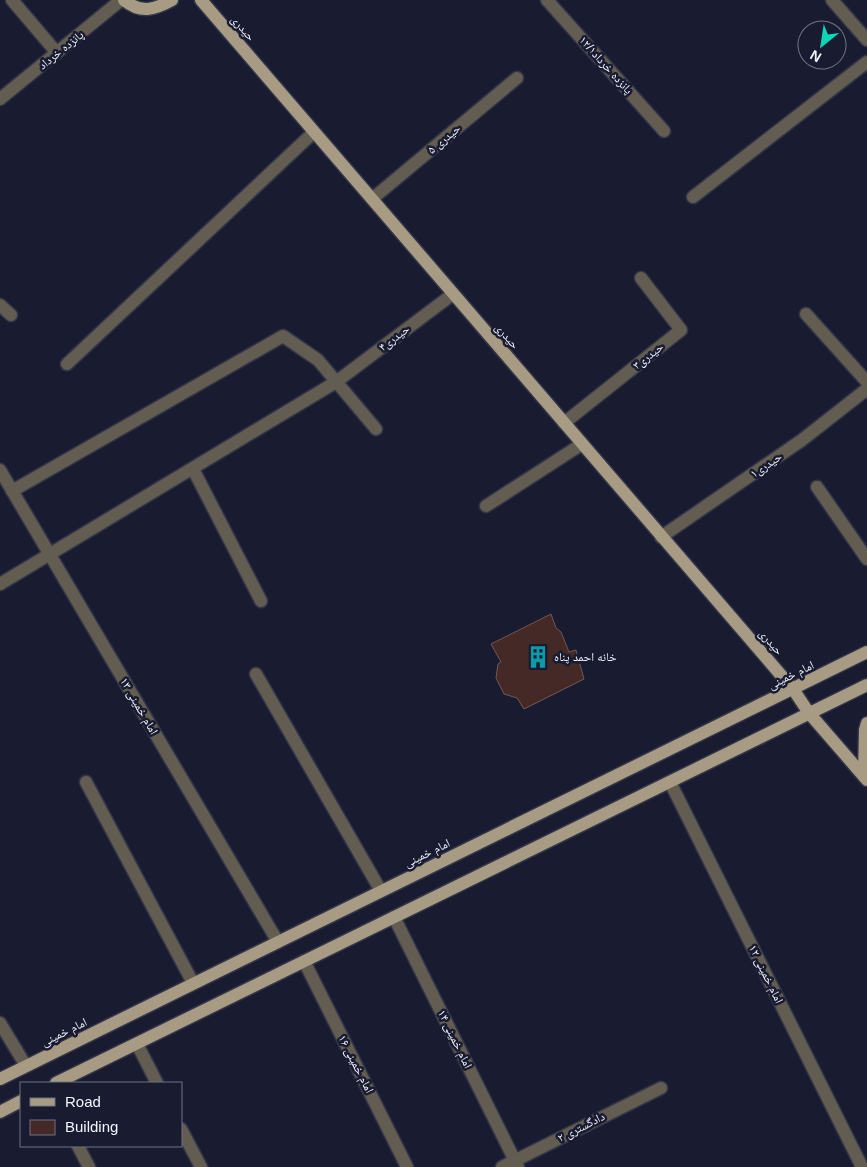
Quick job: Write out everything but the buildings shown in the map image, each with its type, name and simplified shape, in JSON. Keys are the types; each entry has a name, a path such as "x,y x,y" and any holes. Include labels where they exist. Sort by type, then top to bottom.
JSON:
{"main road":[{"path":"123,0 134,8 148,10 162,6 172,0"},
{"name":"حیدری","path":"201,0 793,689 809,713 866,778"},
{"name":"امام خمینی","path":"0,1079 867,652"},
{"path":"58,1082 867,685"},
{"path":"866,778 865,730 867,723"},
{"path":"0,1112 20,1102"}],"street":[{"path":"12,0 57,53"},
{"name":"پانزده خرداد","path":"0,98 123,0"},
{"name":"پانزده خرداد۱۲/۱","path":"547,0 664,131"},
{"path":"832,0 867,40"},
{"path":"856,28 867,20"},
{"path":"693,197 867,62"},
{"name":"حیدری ۵","path":"372,199 517,78"},
{"path":"67,364 314,132"},
{"name":"حیدری۳","path":"564,423 681,330 641,278"},
{"name":"حیدری۴","path":"0,584 336,382 453,294"},
{"path":"0,305 10,315"},
{"path":"806,314 867,382"},
{"path":"12,491 282,336 318,360 376,429"},
{"name":"حیدری۱","path":"662,537 802,440 867,389"},
{"path":"486,506 582,444"},
{"path":"193,468 260,601"},
{"name":"امام خمینی ۱۳","path":"0,470 278,942"},
{"path":"818,488 867,559"},
{"path":"256,674 381,891"},
{"path":"86,782 193,983"},
{"name":"امام خمینی ۱۲","path":"670,782 862,1167"},
{"name":"امام خمینی ۱۴","path":"394,917 517,1164"},
{"name":"امام خمینی ۱۶","path":"304,961 407,1167"},
{"path":"0,1023 26,1066"},
{"path":"137,1044 157,1082"},
{"name":"دادگستری ۲","path":"502,1167 517,1164 661,1088"},
{"path":"182,1131 201,1167"},
{"path":"79,1147 90,1167"}],"place":[{"name":"خانه احمد پناه","path":"538,657"}]}
